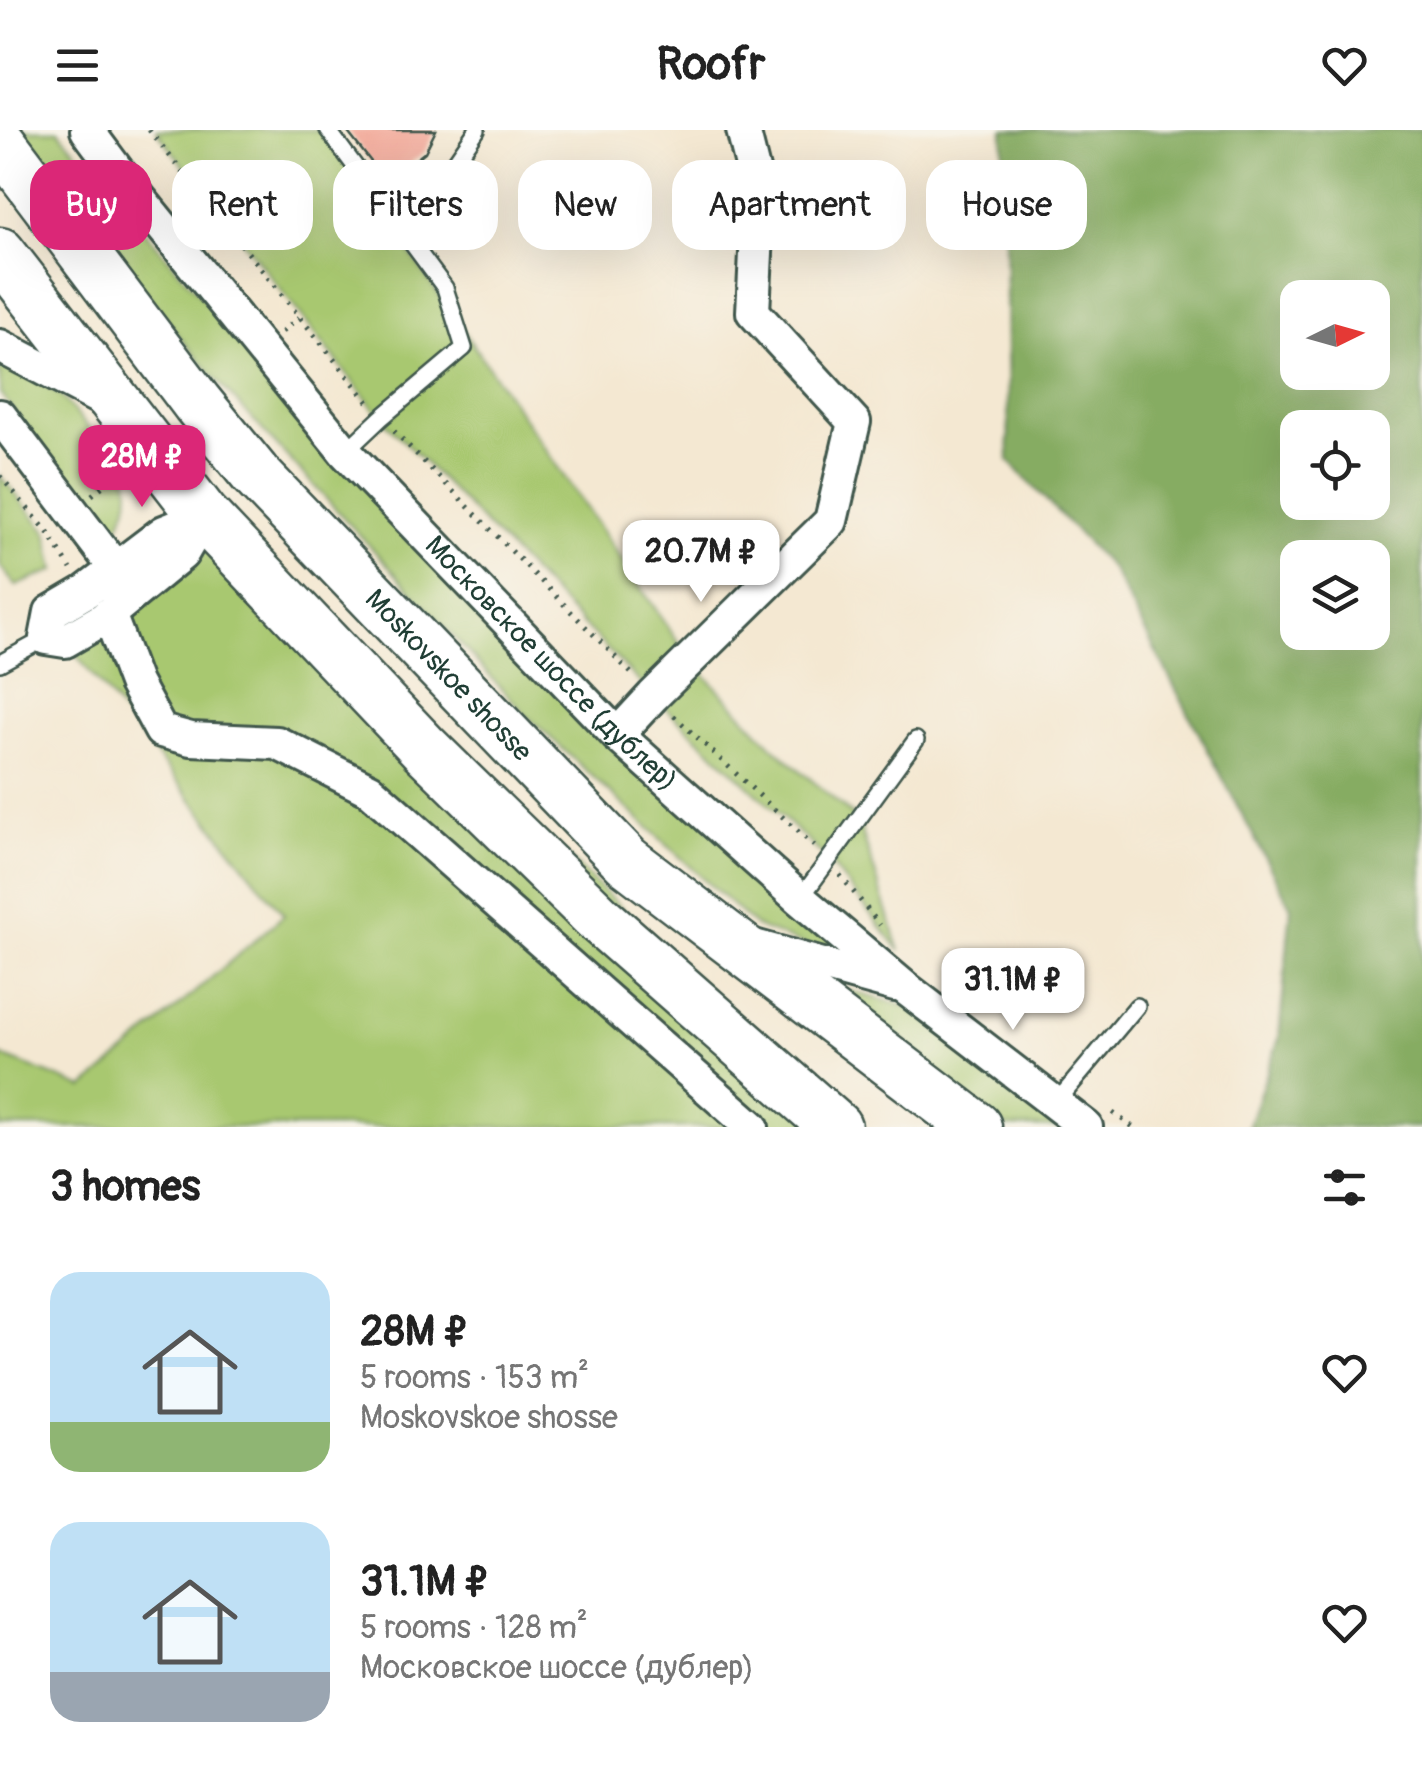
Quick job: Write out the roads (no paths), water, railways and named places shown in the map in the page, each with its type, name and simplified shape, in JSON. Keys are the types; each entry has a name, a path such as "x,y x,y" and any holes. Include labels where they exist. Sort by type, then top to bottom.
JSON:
{"main road":[{"name":"Moskovskoe shosse","path":"0,142 255,474 627,861 976,1127"},
{"path":"0,254 204,516 424,748 598,918 836,1127"},
{"path":"204,516 255,474"}],"street":[{"name":"Московское шоссе (дублер)","path":"87,130 346,452 617,735 904,988 1064,1094 1086,1127"},
{"path":"617,735 831,521 854,422 753,312 759,194 743,130"},
{"path":"0,346 118,408"},
{"path":"0,416 115,568"},
{"path":"204,516 182,554 108,614 65,641 46,638 50,612 85,592 164,532 204,516"},
{"path":"108,614 135,683 161,731 190,739 277,743 370,790 752,1127"},
{"path":"729,939 904,988"}],"lane":[{"path":"328,130 351,160"},
{"path":"456,160 477,130"},
{"path":"346,452 464,348 445,288 419,250"},
{"path":"0,663 46,638"},
{"path":"800,899 916,740"},
{"path":"1064,1094 1137,1006"}]}
